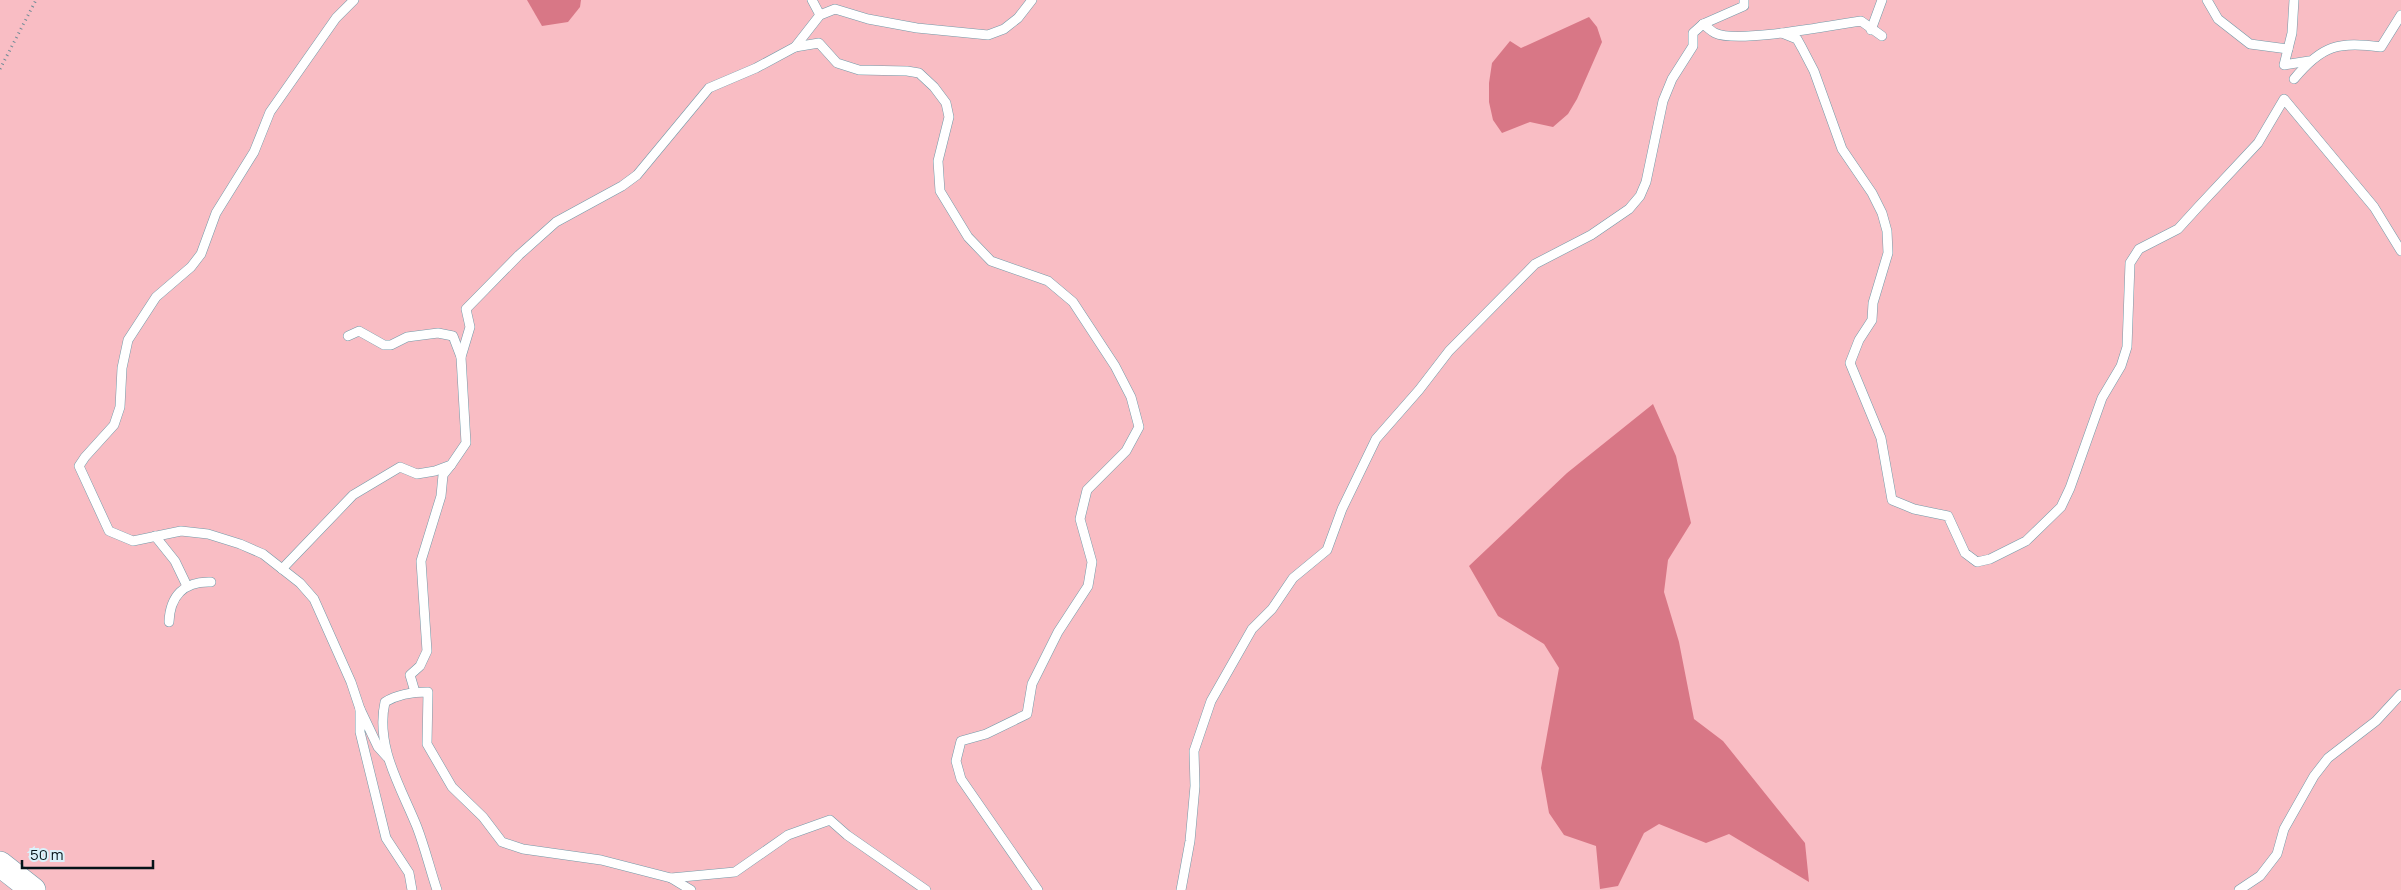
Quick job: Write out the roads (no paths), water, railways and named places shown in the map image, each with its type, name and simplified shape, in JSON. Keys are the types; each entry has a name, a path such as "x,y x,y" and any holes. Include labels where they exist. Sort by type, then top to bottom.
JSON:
{"street":[{"path":"0,864 33,890"}],"lane":[{"path":"354,0 336,18 270,112 254,152 216,213 201,254 191,267 156,297 128,340 122,368 120,408 114,426 85,457 80,466 109,531 133,541 181,531 208,534 240,544 263,554 300,583 314,599 347,673 360,709 378,747 387,757"},
{"path":"812,0 820,15"},
{"path":"795,48 820,15 836,9 868,19 908,26 988,35 1004,29 1018,18 1032,0"},
{"path":"1181,890 1190,841 1195,786 1194,751 1211,701 1252,629 1272,609 1294,578 1327,550 1342,509 1376,439 1419,390 1449,351 1535,264 1591,235 1629,208 1640,196 1666,94 1672,79 1692,46 1693,34 1703,24 1744,6 1744,0"},
{"path":"1871,30 1882,0"},
{"path":"2207,0 2218,18 2250,44 2288,48"},
{"path":"2294,0 2292,33 2284,65 2309,61"},
{"path":"2294,79 2309,61 2329,49 2351,43 2382,47 2401,15"},
{"path":"1703,24 1716,33 1729,36 1782,33 1861,21 1871,30 1882,36"},
{"path":"1782,33 1797,39 1802,48 1814,71 1842,149 1872,193 1882,213 1887,231 1888,253 1873,303 1872,320 1859,340 1850,363 1881,438 1892,500 1914,509 1948,516 1965,553 1977,562 1990,559 2026,541 2061,507 2102,398 2120,366 2127,347 2130,263 2140,249 2178,229 2258,143 2284,99 2374,207 2401,251"},
{"path":"461,357 470,327 466,308 519,254 556,222 622,186 637,175 709,88 756,68 795,48 819,43 837,63 859,70 919,73 934,87 946,103 949,117 938,161 940,191 968,237 991,261 1048,281 1073,302 1115,366 1131,397 1139,427 1126,451 1087,490 1080,519 1092,562 1088,586 1058,632 1032,684 1027,714 986,734 961,741 956,761 961,779 1038,890"},
{"path":"348,336 359,331 384,345 391,345 407,337 438,333 452,336 461,357 466,443 443,476 440,496 421,561 427,651 420,666 410,675 415,692"},
{"path":"282,569 353,494 379,477 400,466 417,474 436,471 450,465"},
{"path":"155,536 175,561 188,586"},
{"path":"169,622 170,609 180,591 197,582 211,582"},
{"path":"437,890 417,826 387,757 383,714 385,702 394,697 415,692 428,692 427,744 434,757 452,787 483,817 502,842 542,853 573,855 601,860 671,878 691,890"},
{"path":"2239,890 2260,876 2277,854 2284,829 2314,776 2328,758 2376,721 2401,694"},
{"path":"360,709 360,732 386,838 408,872 412,890"},
{"path":"671,878 735,872 788,835 830,820 846,834 926,890"}]}
